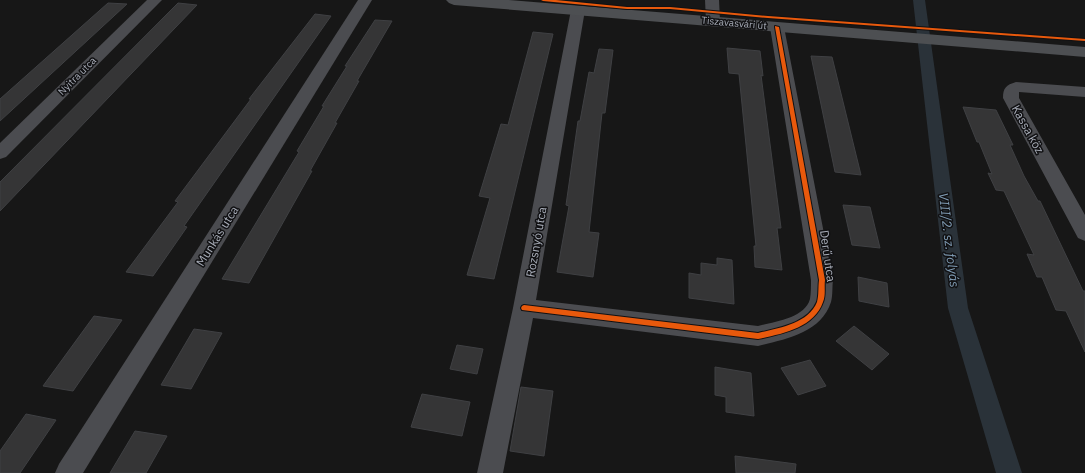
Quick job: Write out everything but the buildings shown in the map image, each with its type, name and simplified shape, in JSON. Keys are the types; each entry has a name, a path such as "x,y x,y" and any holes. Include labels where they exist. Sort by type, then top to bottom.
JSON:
{"main road":[{"name":"Tiszavasvári út","path":"454,0 1085,52"}],"street":[{"name":"Nyitra utca","path":"0,153 155,0"},
{"name":"Munkás utca","path":"68,473 365,0"},
{"path":"712,0 713,21"},
{"name":"Rozsnyó utca","path":"490,473 524,308 578,10"},
{"name":"Derű utca","path":"524,308 758,336 787,329 808,318 820,302 822,280 777,27"},
{"name":"Kassa köz","path":"1085,92 1016,87 1011,90 1011,98 1085,233"}],"waterway":[{"name":"VIII/2. sz. folyás","path":"919,0 958,308 1009,473"}],"cycle path":[{"path":"543,0 627,8 670,8 768,17 1085,40"},
{"path":"524,308 758,336 794,326 809,317 816,310 821,300 822,280 777,27"}]}
